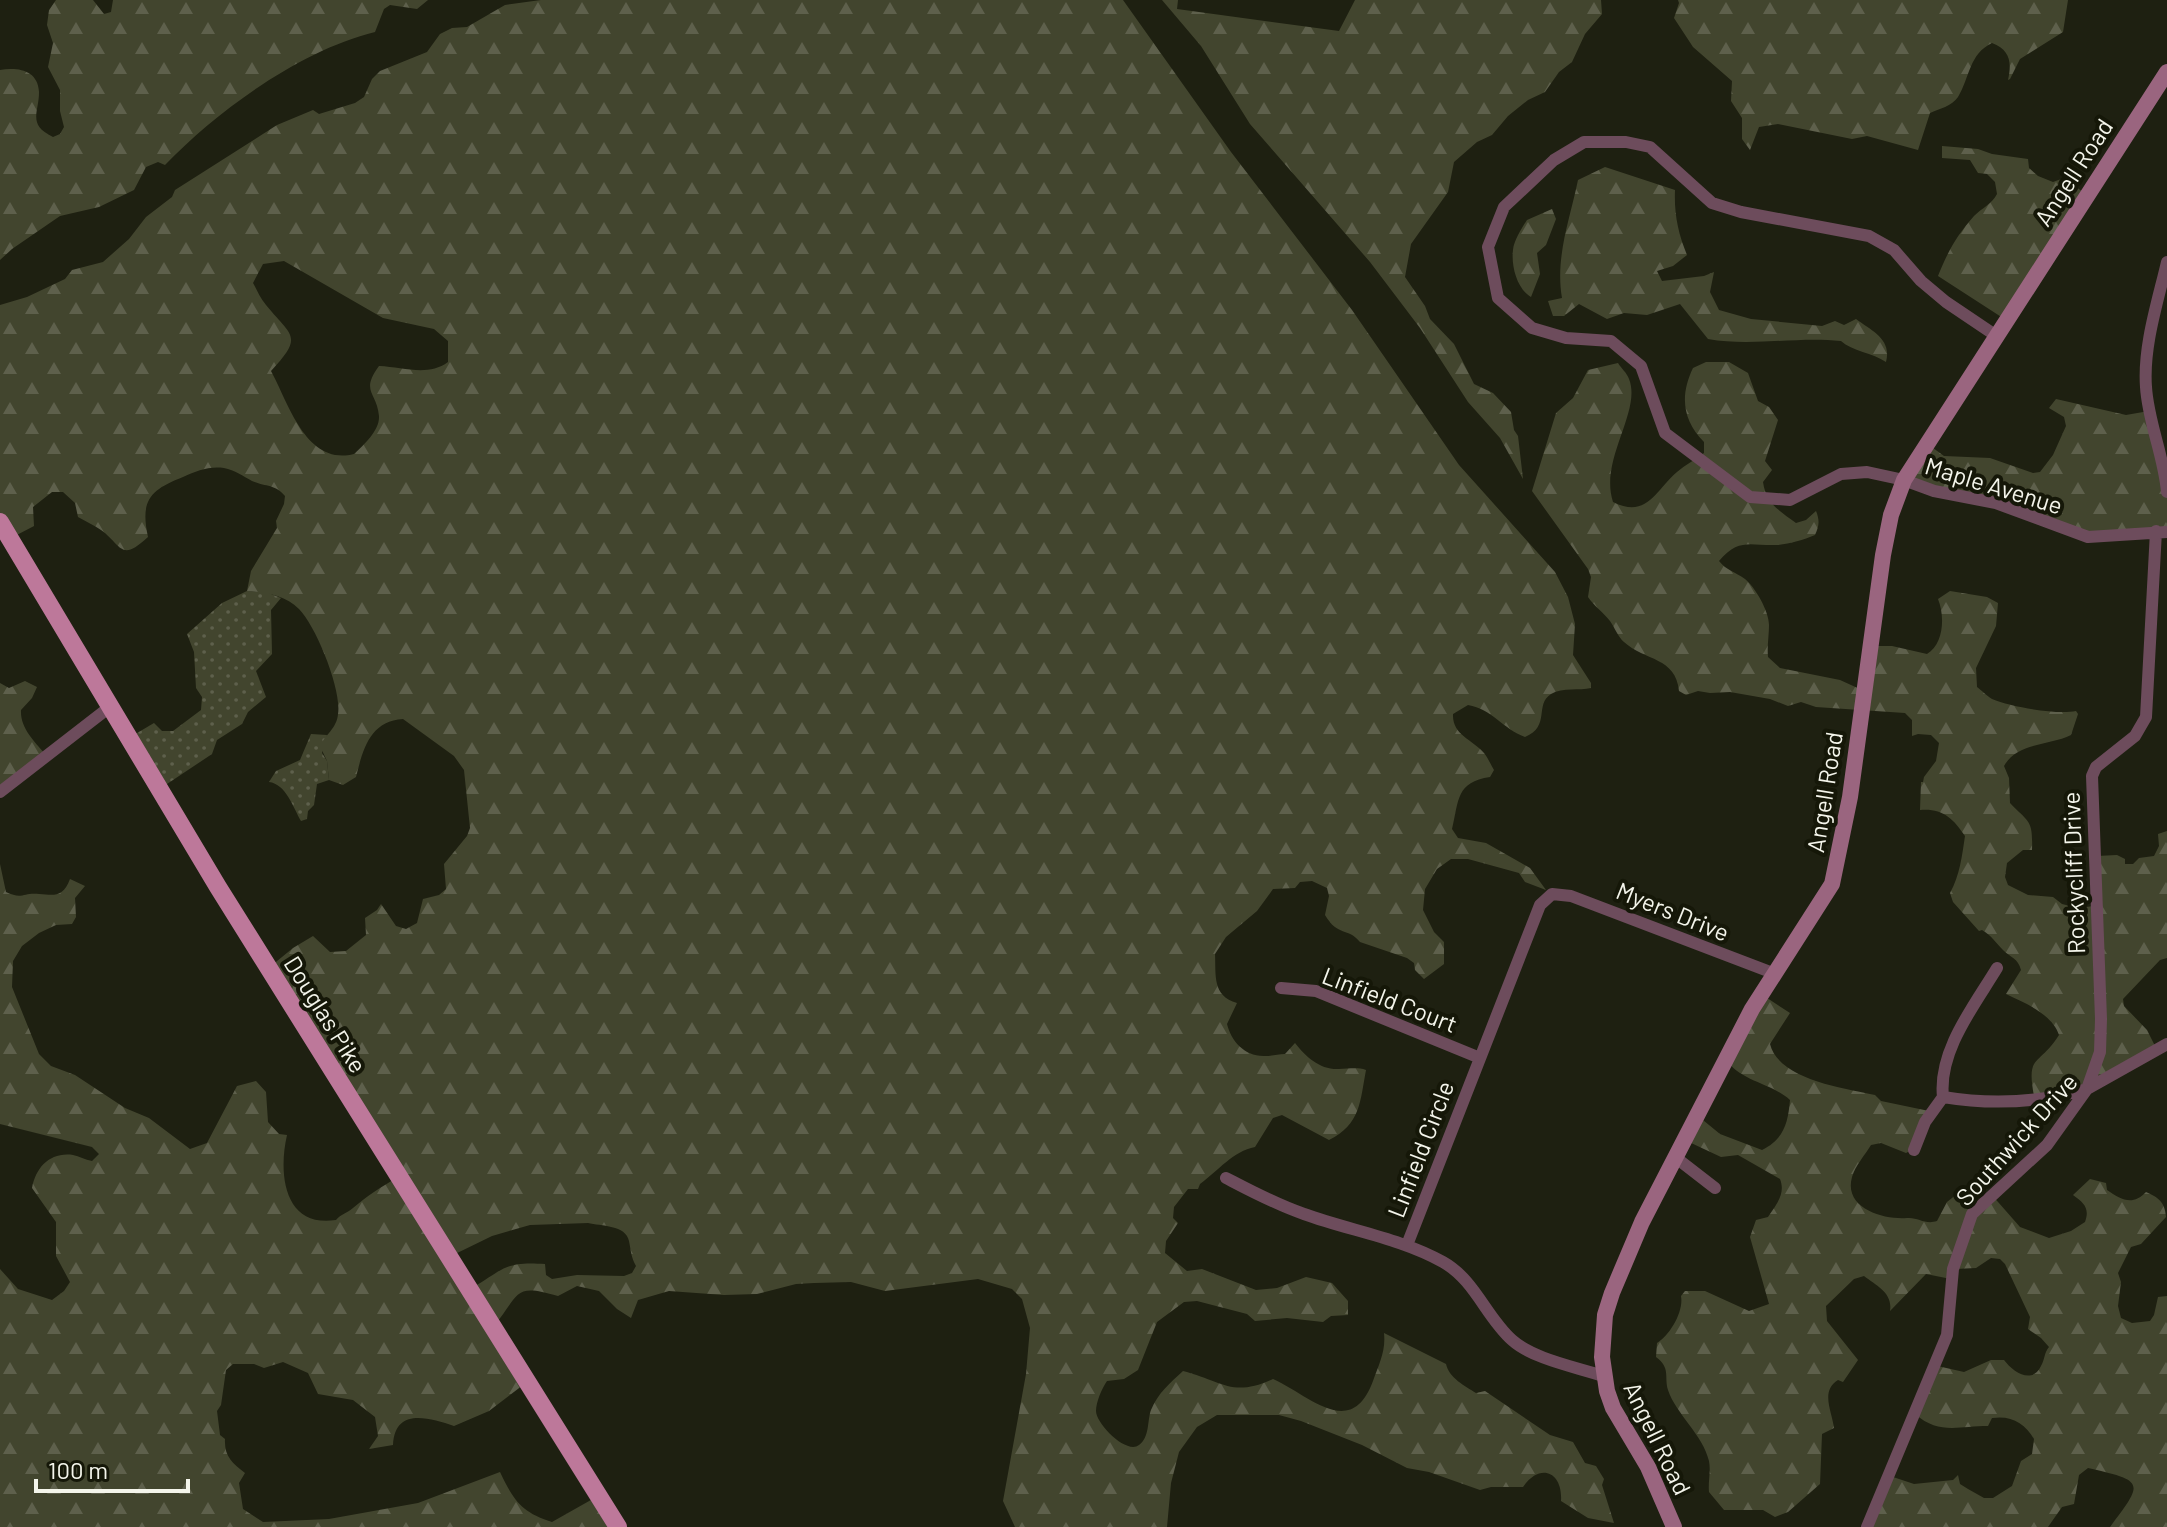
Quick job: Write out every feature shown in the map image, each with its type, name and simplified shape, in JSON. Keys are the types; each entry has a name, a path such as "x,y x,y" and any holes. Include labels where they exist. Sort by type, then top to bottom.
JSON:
{"main road":[{"name":"Douglas Pike","path":"0,522 218,887 618,1527"}],"street":[{"name":"Angell Road","path":"1674,1527 1648,1467 1613,1408 1603,1376 1602,1340 1612,1293 1642,1222 1773,973 1832,884 1850,797 1883,555 1891,515 1904,480 1995,335 2166,78"},
{"name":"Maple Avenue","path":"1995,335 1921,281 1894,250 1869,236 1741,212 1712,203 1650,147 1626,142 1584,142 1554,160 1504,207 1488,247 1498,298 1532,328 1566,338 1611,341 1641,366 1665,433 1750,497 1790,500 1841,474 1867,472 1934,491 1996,503 2088,537 2162,532"},
{"path":"2167,262 2150,342 2146,388 2164,464 2167,492"},
{"name":"Rockycliff Drive","path":"2087,1089 2100,1052 2101,1019 2092,776 2096,767 2135,736 2146,717 2153,549 2162,532"},
{"path":"0,792 111,706"},
{"name":"Myers Drive","path":"1555,894 1591,902 1773,973"},
{"name":"Linfield Circle","path":"1555,894 1547,896 1540,905 1407,1245 1448,1265 1462,1277 1500,1328 1516,1344 1528,1351 1603,1376"},
{"path":"1914,1150 1925,1122 1943,1097 1942,1087 1951,1050 1960,1030 1997,968"},
{"name":"Linfield Court","path":"1281,988 1316,991 1480,1058"},
{"name":"Southwick Drive","path":"1867,1527 1947,1335 1953,1269 1972,1214 2047,1145 2087,1089 2167,1044"},
{"path":"1943,1097 1996,1104 2087,1089"},
{"path":"1675,1157 1715,1188"},
{"path":"1226,1178 1305,1215 1407,1245"}],"green space":[{"path":"56,0 93,0 104,14 111,12 113,0 428,0 417,9 390,5 384,9 375,32 318,53 262,85 235,103 165,165 158,162 146,167 134,190 99,207 60,216 0,260 0,70 20,70 35,79 39,92 37,123 53,137 60,134 64,127 60,90 48,67 53,43 47,25 49,10"},
{"path":"541,0 1123,0 1231,152 1352,310 1459,465 1555,572 1568,597 1575,624 1573,655 1591,688 1551,694 1543,704 1538,727 1525,737 1476,707 1468,705 1453,714 1459,732 1484,753 1494,770 1490,777 1479,779 1465,788 1458,801 1452,829 1458,838 1486,843 1530,868 1546,890 1525,882 1519,873 1468,859 1451,859 1437,869 1425,889 1423,910 1434,932 1444,942 1444,964 1424,979 1407,958 1360,942 1334,926 1325,915 1329,896 1327,888 1312,881 1300,882 1295,888 1273,889 1257,911 1226,937 1215,954 1219,990 1237,1003 1227,1024 1236,1042 1245,1051 1258,1056 1285,1054 1295,1043 1320,1065 1332,1069 1366,1070 1357,1111 1340,1134 1329,1140 1282,1115 1273,1118 1255,1147 1233,1157 1198,1189 1188,1189 1174,1207 1173,1218 1178,1223 1166,1241 1165,1253 1187,1271 1202,1269 1256,1290 1277,1288 1306,1277 1332,1283 1348,1301 1348,1315 1331,1316 1323,1322 1287,1318 1255,1321 1247,1314 1197,1301 1184,1302 1157,1322 1138,1370 1124,1379 1107,1381 1096,1411 1097,1417 1113,1437 1127,1446 1139,1445 1145,1438 1157,1398 1183,1371 1237,1387 1259,1385 1273,1379 1328,1408 1341,1411 1353,1408 1364,1399 1373,1381 1383,1352 1384,1333 1446,1364 1454,1377 1476,1393 1485,1391 1550,1435 1573,1442 1585,1463 1596,1466 1604,1479 1602,1485 1614,1523 1588,1518 1561,1501 1558,1483 1549,1474 1536,1475 1523,1487 1480,1490 1429,1472 1407,1468 1362,1445 1301,1421 1279,1415 1217,1415 1197,1427 1179,1452 1171,1483 1167,1527 1015,1527 1003,1501 1026,1374 1030,1328 1022,1299 1012,1289 978,1279 885,1291 851,1282 796,1284 757,1294 669,1291 638,1300 631,1318 599,1291 577,1286 558,1296 524,1291 518,1294 494,1326 527,1382 489,1411 454,1426 424,1418 407,1420 395,1433 393,1445 369,1449 378,1436 375,1417 353,1400 318,1394 308,1373 283,1362 264,1368 254,1364 233,1364 226,1370 221,1405 217,1411 220,1435 225,1439 230,1459 245,1473 239,1483 243,1509 263,1522 329,1519 418,1503 500,1472 520,1504 541,1518 552,1522 598,1496 619,1527 0,1527 0,1269 18,1289 52,1300 64,1291 70,1282 56,1256 56,1222 32,1188 45,1162 65,1155 92,1161 99,1154 92,1147 0,1124 0,864 6,892 11,894 58,894 70,879 85,886 75,898 76,917 72,924 56,925 39,933 22,946 13,961 12,987 39,1054 51,1066 75,1075 125,1108 149,1118 190,1149 207,1143 237,1086 256,1081 266,1092 268,1122 279,1134 287,1135 285,1181 295,1207 305,1216 336,1220 398,1177 271,966 313,936 330,952 346,951 366,935 365,918 381,904 396,926 406,929 417,923 423,899 439,895 446,889 444,864 470,828 464,770 454,756 403,719 392,721 375,731 365,747 356,777 343,785 329,780 327,761 320,746 335,723 338,703 320,643 306,617 288,600 247,591 251,571 277,528 276,521 285,496 277,489 224,468 208,468 193,473 155,492 145,514 148,537 126,550 78,517 75,503 63,492 52,492 33,507 34,526 11,538 0,520 0,305 27,297 65,279 72,270 103,262 129,239 146,217 172,197 175,190 277,125 313,110 319,114 355,103 364,97 372,79 380,71 427,52 440,34 452,28 467,27 505,5","holes":["284,261 383,318 434,329 448,341 448,362 440,367 415,370 379,366 370,387 379,421 371,437 354,454 337,455 323,451 311,442 293,415 271,371 288,350 291,336 253,283 263,264","588,1223 612,1227 627,1236 636,1266 632,1273 552,1279 546,1275 545,1264 521,1264 506,1268 472,1288 451,1256 492,1236 530,1225"]},
{"path":"1162,0 1178,0 1177,9 1339,31 1355,0 1601,0 1602,14 1585,34 1572,62 1559,72 1545,92 1528,100 1508,116 1492,135 1477,142 1454,162 1448,192 1411,244 1405,277 1430,319 1454,344 1474,384 1493,393 1511,412 1518,436 1523,479 1500,438 1468,402 1420,328 1370,262 1250,124 1201,46"},
{"path":"1678,0 2068,0 2063,32 2020,59 2010,79 2008,57 2003,49 1992,43 1979,53 1958,97 1949,105 1930,113 1918,150 1867,136 1852,139 1778,124 1759,127 1750,150 1742,139 1742,118 1731,101 1732,81 1693,47 1674,18"},
{"path":"1942,146 1978,149 2028,159 2029,168 2038,176 2053,182 2064,178 2087,195 2006,320 1938,276 1962,230 1997,194 1995,182 1987,174 1978,173 1970,160 1942,158"},
{"path":"1605,167 1675,190 1677,223 1687,255 1673,266 1657,271 1662,281 1714,272 1710,292 1719,310 1751,319 1822,326 1835,321 1844,325 1856,319 1883,341 1886,362 1841,341 1741,342 1708,339 1680,304 1647,315 1624,313 1607,319 1579,304 1564,316 1553,316 1548,301 1562,298 1562,253 1578,180"},
{"path":"1552,209 1556,219 1546,245 1537,253 1540,274 1531,297 1522,289 1516,276 1514,246 1527,220"},
{"path":"1706,362 1729,362 1748,373 1758,401 1769,407 1778,420 1765,461 1772,470 1763,482 1771,501 1796,523 1806,520 1816,511 1818,518 1815,535 1796,542 1739,546 1719,561 1745,579 1761,600 1769,625 1768,657 1780,668 1840,680 1862,690 1871,646 1892,646 1927,654 1937,644 1942,629 1938,599 1950,591 1987,597 1998,603 1996,626 1976,668 1977,687 1992,699 2010,705 2046,711 2076,711 2078,714 2071,735 2025,749 2010,758 2004,766 2009,778 2010,803 2028,822 2032,832 2032,850 2023,850 2007,863 2005,877 2008,885 2028,895 2053,897 2062,904 2078,908 2094,906 2097,856 2117,855 2125,859 2125,864 2133,864 2139,858 2154,856 2159,846 2158,834 2167,831 2167,958 2160,960 2123,999 2124,1006 2147,1030 2158,1052 2090,1086 2034,1096 2033,1066 2059,1035 2044,1015 2006,994 2021,970 2018,963 1982,930 1979,931 1953,902 1950,893 1962,858 1965,836 1946,816 1920,810 1921,782 1936,761 1939,743 1931,735 1912,736 1912,720 1905,713 1816,707 1801,702 1788,706 1770,699 1730,692 1698,691 1686,695 1679,691 1677,680 1666,666 1624,642 1588,597 1591,577 1588,569 1532,491 1556,413 1573,398 1588,370 1618,363 1628,377 1631,392 1630,406 1611,470 1610,486 1613,502 1634,507 1642,505 1677,472 1704,453 1704,442 1687,416 1685,397 1693,368"},
{"path":"2056,399 2126,415 2149,411 2167,487 2167,530 2096,537 1933,489 1907,476 1929,445 1944,456 1990,458 2033,473 2040,472 2053,455 2066,426 2064,417 2049,408"},
{"path":"247,591 266,592 281,598 271,610 272,654 256,671 266,697 248,712 242,724 217,740 212,754 161,788 132,736 154,723 162,731 173,731 201,710 202,697 196,688 194,652 187,634 222,603"},
{"path":"25,681 37,687 21,710 21,717 28,734 45,754 0,791 0,683 9,688"},
{"path":"311,734 327,735 322,753 327,761 329,780 317,784 314,805 308,811 307,819 301,821 280,787 269,782 276,771 300,760"},
{"path":"1761,994 1790,1013 1770,1044 1786,1066 1814,1080 1875,1095 1881,1101 1929,1111 1915,1148 1906,1153 1881,1143 1871,1145 1858,1165 1851,1188 1860,1205 1868,1210 1888,1217 1933,1222 1957,1194 1978,1202 1991,1194 2020,1227 2049,1238 2071,1231 2085,1222 2085,1206 2073,1195 2090,1179 2106,1183 2107,1190 2122,1199 2136,1199 2146,1192 2160,1201 2166,1217 2141,1244 2131,1247 2118,1273 2121,1282 2118,1306 2121,1318 2132,1323 2150,1321 2158,1297 2167,1296 2167,1527 2110,1527 2129,1501 2133,1486 2120,1476 2088,1468 2079,1475 2074,1504 2062,1507 2048,1527 1871,1527 1890,1476 1914,1484 1953,1480 1958,1475 1960,1484 1984,1498 1993,1498 2012,1486 2021,1461 2032,1454 2034,1439 2022,1425 2011,1419 1992,1418 1988,1426 1949,1428 1932,1425 1915,1414 1933,1365 1964,1372 1991,1360 2004,1360 2012,1369 2028,1376 2037,1372 2042,1363 2049,1347 2028,1329 2030,1317 2005,1264 2000,1259 1991,1258 1976,1268 1955,1269 1951,1279 1926,1274 1890,1311 1889,1299 1883,1290 1864,1276 1854,1279 1826,1306 1827,1321 1858,1360 1843,1382 1838,1380 1833,1385 1828,1396 1834,1428 1822,1434 1820,1484 1788,1512 1775,1517 1763,1510 1724,1510 1709,1492 1710,1465 1706,1451 1672,1399 1665,1369 1656,1357 1657,1343 1675,1322 1685,1291 1705,1291 1749,1311 1769,1304 1750,1237 1756,1220 1768,1217 1779,1199 1782,1190 1780,1179 1738,1155 1721,1157 1689,1142 1698,1116 1720,1134 1762,1150 1784,1130 1790,1100 1739,1072 1726,1059"}]}
